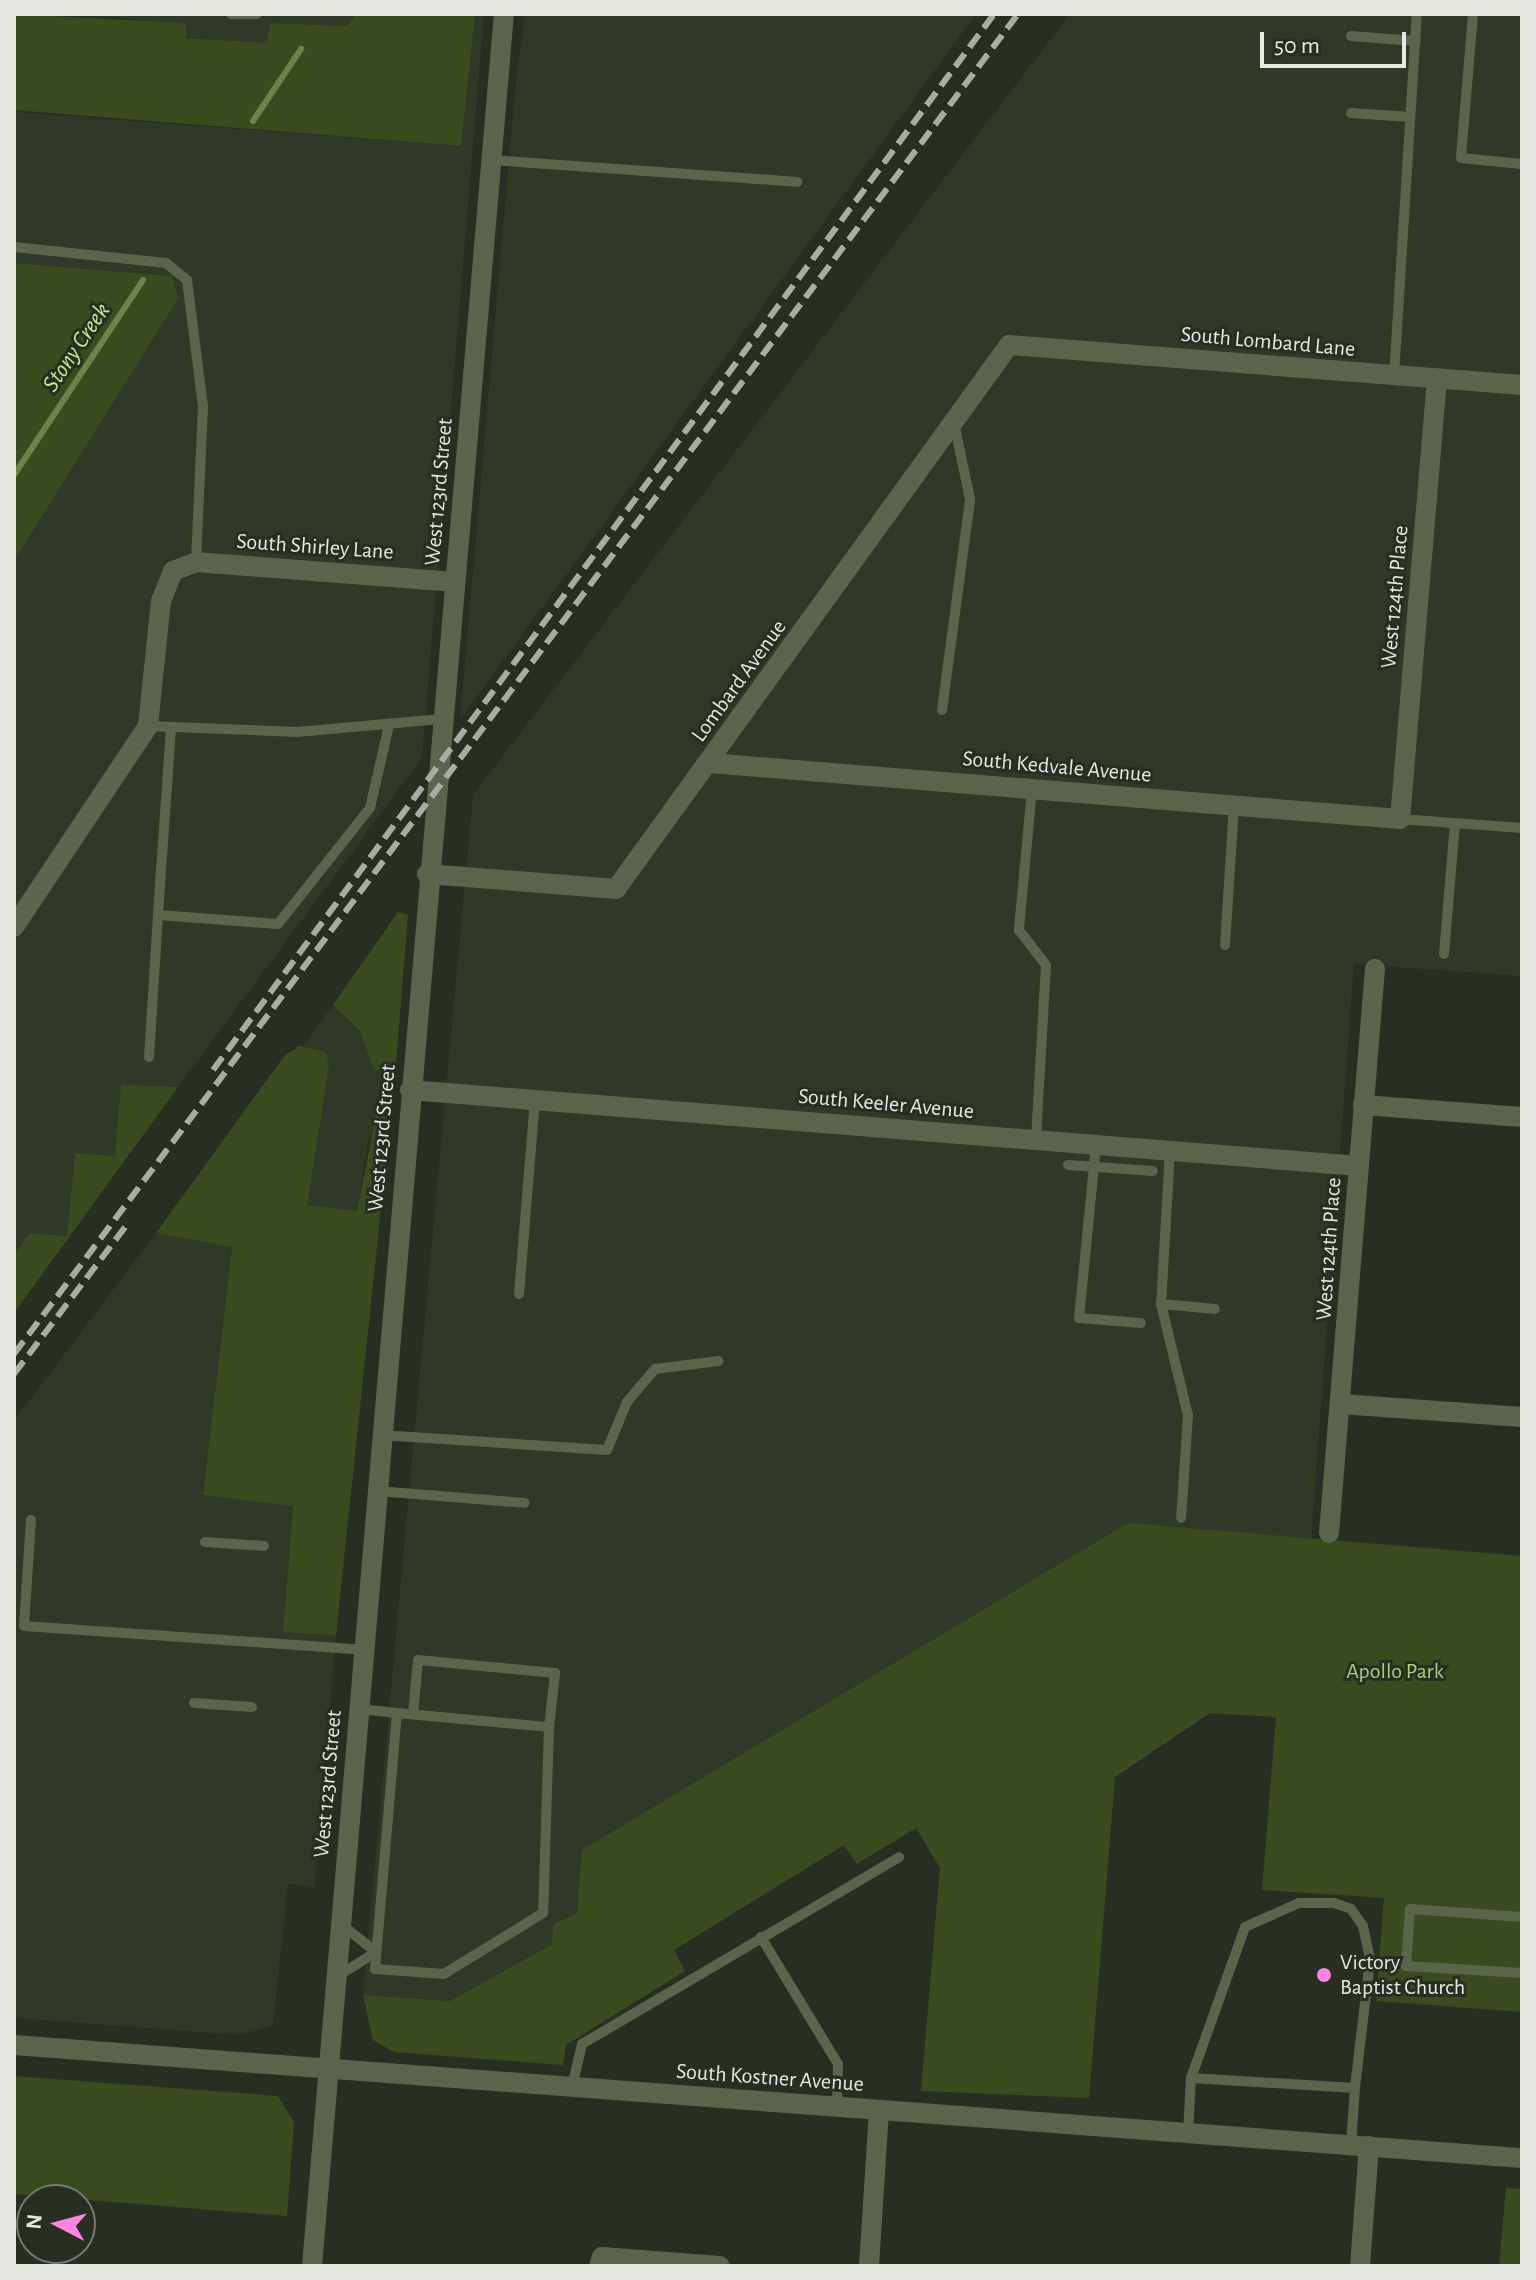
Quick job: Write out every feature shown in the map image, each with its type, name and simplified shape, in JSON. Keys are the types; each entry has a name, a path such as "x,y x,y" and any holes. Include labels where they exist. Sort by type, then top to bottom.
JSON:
{"street":[{"name":"West 123rd Street","path":"312,2266 440,719 455,582 504,14"},
{"name":"South Lombard Lane","path":"1009,345 1522,385"},
{"name":"Lombard Avenue","path":"427,874 616,889 1009,345"},
{"name":"West 124th Place","path":"1400,819 1437,379"},
{"name":"South Shirley Lane","path":"148,726 161,601 173,571 196,562 455,582"},
{"path":"14,927 148,726"},
{"name":"South Kedvale Avenue","path":"709,763 1400,819"},
{"name":"West 124th Place","path":"1329,1533 1375,969"},
{"name":"South Keeler Avenue","path":"410,1090 1359,1166"},
{"path":"1363,1105 1522,1117"},
{"path":"1341,1404 1522,1417"},
{"name":"South Kostner Avenue","path":"14,2045 1522,2158"},
{"path":"869,2266 879,2110"},
{"path":"1360,2146 1360,2266"},
{"path":"600,2261 720,2266"}],"lane":[{"path":"231,14 257,14"},
{"path":"1394,376 1417,14"},
{"path":"1473,14 1461,158 1522,164"},
{"path":"1351,36 1416,41"},
{"path":"1351,113 1410,117"},
{"path":"492,160 797,182"},
{"path":"14,247 166,263 187,280 203,407 196,562"},
{"path":"942,710 970,499 954,423"},
{"path":"148,726 297,732 440,719"},
{"path":"158,915 278,924 370,808 389,725"},
{"path":"149,1057 171,728"},
{"path":"1032,789 1019,930 1046,965 1036,1140"},
{"path":"1225,945 1234,805"},
{"path":"1400,819 1522,828"},
{"path":"1444,954 1455,823"},
{"path":"519,1294 535,1100"},
{"path":"1096,1145 1079,1318 1141,1323"},
{"path":"1170,1150 1161,1304 1188,1416 1181,1518"},
{"path":"1068,1165 1153,1171"},
{"path":"1161,1304 1215,1309"},
{"path":"381,1435 607,1450 627,1402 655,1369 718,1361"},
{"path":"377,1491 525,1503"},
{"path":"31,1520 24,1626 363,1650"},
{"path":"205,1542 264,1546"},
{"path":"397,1713 375,1969 444,1974 543,1913 549,1727 555,1673 418,1660 413,1714"},
{"path":"194,1703 252,1707"},
{"path":"359,1709 549,1727"},
{"path":"572,2087 582,2044 899,1857"},
{"path":"1188,2133 1191,2078 1245,1927 1299,1903 1334,1903 1351,1909 1363,1926 1370,1960 1355,2088 1360,2146"},
{"path":"1522,1917 1410,1909 1406,1966 1522,1973"},
{"path":"341,1924 376,1952"},
{"path":"761,1937 838,2064 837,2107"},
{"path":"337,1977 376,1952"},
{"path":"1191,2078 1355,2088"}],"shaded area":[{"path":"73,14 356,14 347,26 270,23 267,43 186,38 186,24"},
{"path":"475,14 484,14 422,758 178,1087 122,1086 115,1157 75,1153 67,1236 30,1233 14,1254 14,561 178,299 171,276 14,263 14,112 460,146"},
{"path":"525,14 976,14 460,720 516,80"},
{"path":"1070,14 1522,14 1522,976 1354,964 1311,1540 1218,1532 877,1763 480,1985 450,2001 363,1995 473,795"},
{"path":"333,1005 360,1031 383,1074 395,1075 392,1104 368,1140 357,1212 306,1205 329,1066 303,1046"},
{"path":"156,1233 232,1246 203,1495 293,1505 283,1631 336,1635 314,1887 288,1884 273,2025 241,2035 14,2018 14,1421"}],"green space":[{"path":"14,14 186,23 186,38 267,43 270,23 347,26 356,14 475,14 461,146 14,110"},
{"path":"14,263 172,276 178,299 14,561"},
{"path":"398,912 408,915 395,1075 374,1069 360,1031 333,1005"},
{"path":"299,1046 326,1052 329,1066 307,1205 357,1211 376,1115 392,1104 336,1635 283,1632 293,1506 203,1495 232,1247 156,1233 285,1055"},
{"path":"121,1085 178,1087 14,1313 14,1254 30,1233 67,1236 75,1153 115,1156"},
{"name":"Apollo Park","path":"1128,1523 1522,1556 1522,2012 1376,2001 1384,1898 1262,1890 1276,1717 1210,1713 1115,1777 1089,2098 921,2091 940,1868 916,1828 857,1864 844,1845 674,1950 685,1971 566,2045 563,2065 394,2052 373,2040 363,1995 450,2001 551,1945 554,1924 577,1914 582,1850"},
{"path":"14,2076 278,2096 294,2122 287,2216 96,2201 96,2184 16,2184 14,2194"},
{"path":"1506,2188 1522,2189 1522,2266 1499,2266"}],"waterway":[{"name":"Stony Creek","path":"253,121 301,49"},
{"name":"Stony Creek","path":"14,475 143,280"}],"railway":[{"path":"213,1070 994,14"},
{"path":"14,1354 1018,14"},
{"path":"14,1374 126,1226"}],"place":[{"name":"Victory Baptist Church","path":"1324,1975"}]}
